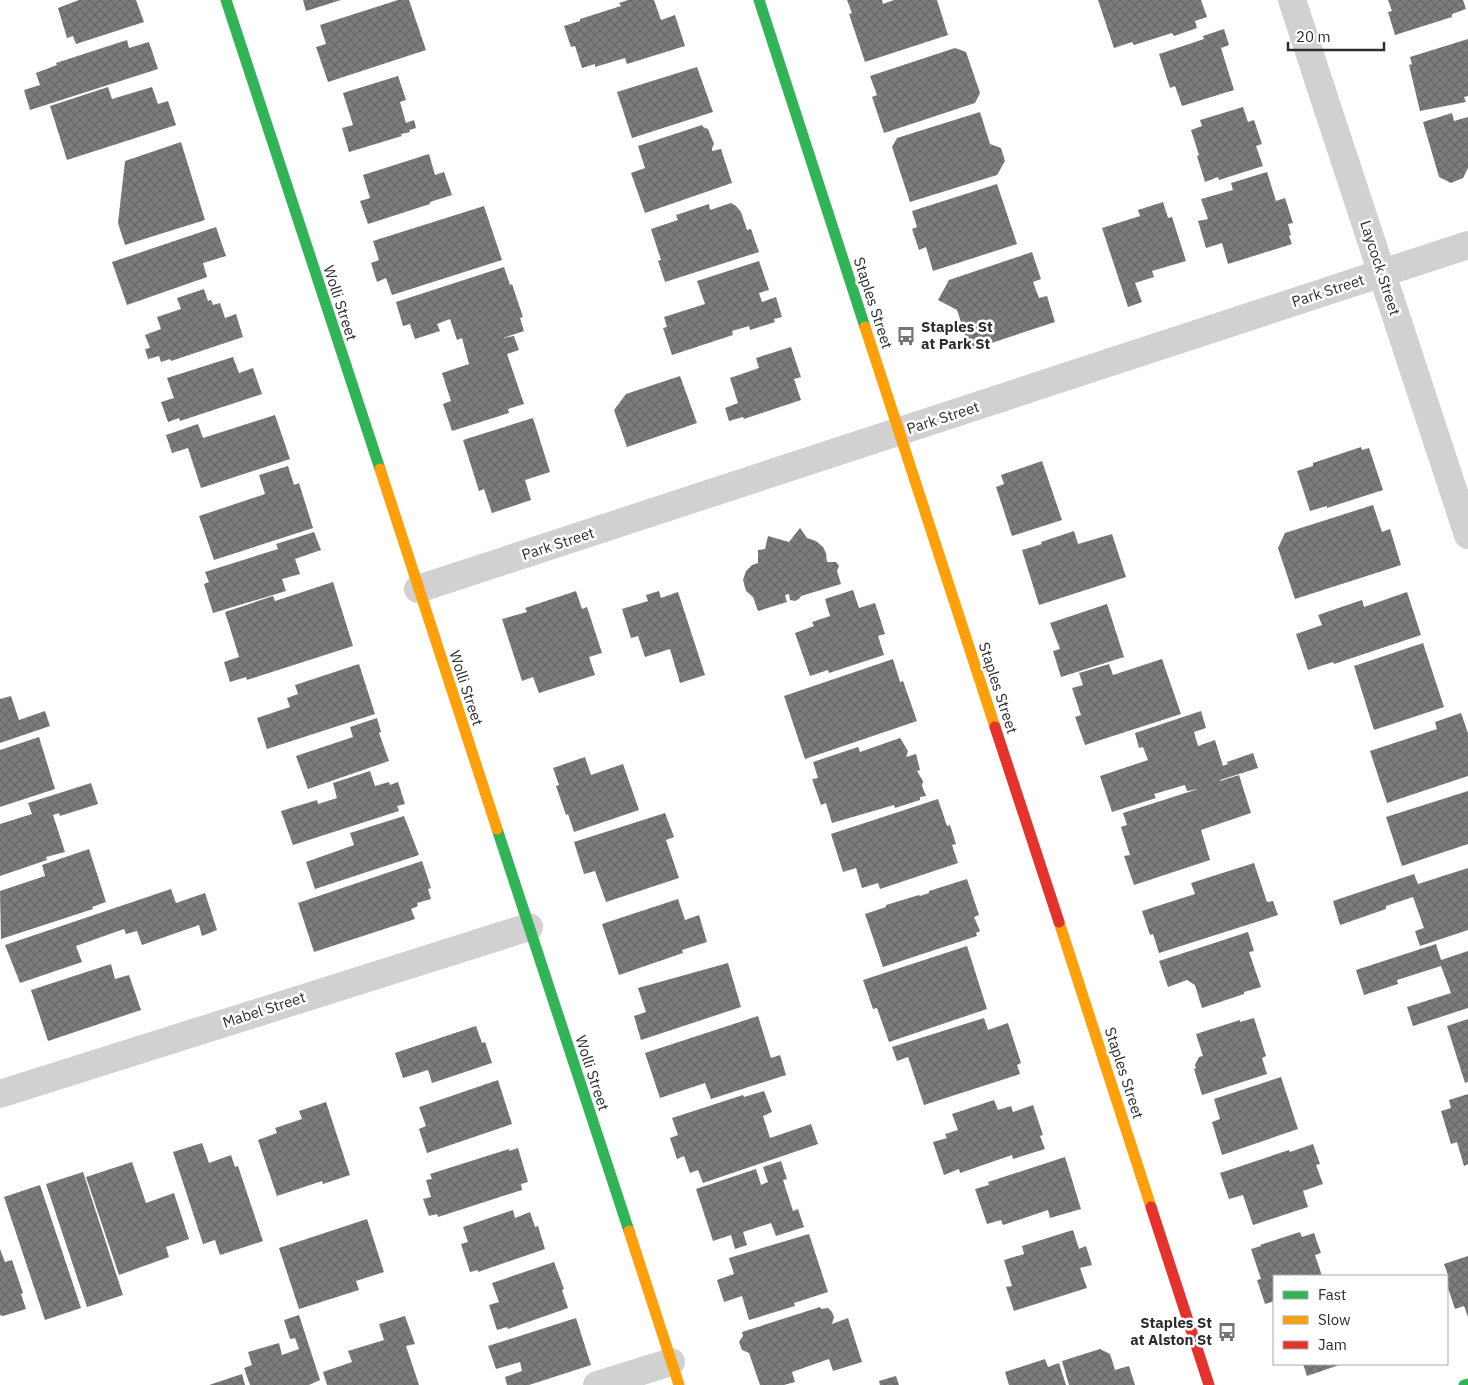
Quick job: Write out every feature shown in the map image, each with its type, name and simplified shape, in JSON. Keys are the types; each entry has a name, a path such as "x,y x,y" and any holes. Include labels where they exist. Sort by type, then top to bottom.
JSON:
{"street":[{"name":"Wolli Street","path":"226,0 675,1373"},
{"name":"Staples Street","path":"759,0 1209,1385"},
{"name":"Laycock Street","path":"1292,0 1468,535"},
{"name":"Park Street","path":"418,590 1468,245"},
{"name":"Mabel Street","path":"0,1094 529,927"},
{"path":"598,1385 675,1373"},
{"path":"1464,1385 1468,1384"}],"building":[{"path":"79,0 136,0 144,22 76,44 73,36 67,38 58,8"},
{"path":"303,0 341,0 306,11"},
{"path":"398,0 409,0 426,50 328,82 316,47 326,44 320,25"},
{"path":"628,0 654,0 661,20 675,15 685,46 627,64 625,58 595,67 595,64 582,68 575,46 571,47 564,26 621,6 619,3"},
{"path":"847,0 882,0 883,4 894,0 937,0 948,35 865,62 849,14 852,13"},
{"path":"1098,0 1201,0 1207,17 1195,21 1197,28 1174,36 1172,33 1134,45 1132,42 1114,48"},
{"path":"1388,0 1463,0 1466,9 1452,14 1452,17 1395,35 1388,12 1392,11"},
{"path":"1224,29 1229,45 1221,48 1234,90 1182,106 1175,86 1170,88 1159,54 1204,39 1203,36"},
{"path":"1468,39 1468,96 1464,97 1466,102 1420,111 1409,65 1412,64 1410,57"},
{"path":"127,40 129,48 149,42 158,69 30,110 24,90 40,85 36,73 57,65 56,63"},
{"path":"955,48 966,52 980,93 975,103 884,133 872,97 877,95 870,76"},
{"path":"697,67 713,112 632,138 617,92"},
{"path":"398,76 406,100 400,102 406,123 414,120 416,128 401,134 402,136 349,152 342,128 353,125 343,93"},
{"path":"108,87 112,99 152,87 158,104 168,101 176,125 67,160 50,106"},
{"path":"1243,107 1248,122 1254,120 1262,144 1256,146 1263,166 1219,180 1218,177 1205,182 1191,130 1202,126 1200,120"},
{"path":"980,112 990,144 1001,148 1005,161 997,175 910,202 892,147 897,138"},
{"path":"1452,113 1454,121 1468,117 1468,168 1463,178 1451,183 1439,177 1423,122"},
{"path":"702,125 708,129 714,144 712,151 721,149 732,183 645,213 631,173 645,168 638,146"},
{"path":"181,142 205,220 125,245 118,223 125,161"},
{"path":"429,154 435,175 444,172 452,195 368,224 360,201 370,198 363,175"},
{"path":"1267,172 1276,201 1285,198 1293,223 1288,224 1292,244 1228,264 1222,243 1206,248 1198,221 1208,219 1201,199 1233,190 1231,183"},
{"path":"997,184 1017,244 933,271 926,247 919,250 912,229 917,227 912,211"},
{"path":"1163,202 1168,218 1172,217 1186,261 1152,271 1154,277 1135,283 1142,302 1128,307 1102,228 1140,216 1138,210"},
{"path":"731,203 741,212 747,230 751,229 759,252 665,282 658,261 661,260 651,229 678,220 676,215 709,204 710,210"},
{"path":"484,206 502,260 392,295 386,278 377,282 371,263 379,260 373,241"},
{"path":"216,227 226,256 203,263 207,277 127,305 112,262"},
{"path":"1032,252 1041,279 1033,282 1039,298 1047,296 1055,322 970,350 957,310 938,300 949,280"},
{"path":"759,261 769,290 759,293 762,302 776,297 782,317 774,319 775,322 750,330 749,326 732,331 733,335 672,355 663,328 667,327 664,317 705,304 697,281"},
{"path":"504,267 523,317 520,318 524,331 503,338 514,336 519,350 507,354 524,404 508,409 509,413 452,431 443,404 451,401 442,373 469,364 462,338 457,340 450,319 437,324 440,331 415,339 410,324 403,326 396,302"},
{"path":"204,289 208,301 211,300 213,305 220,303 225,318 236,314 243,337 171,361 170,359 161,362 159,356 148,359 145,349 150,348 145,335 161,329 157,317 181,309 177,298"},
{"path":"791,347 801,377 794,379 801,400 744,419 743,417 729,421 725,408 738,403 730,378 759,368 756,358"},
{"path":"233,357 239,373 253,368 262,394 180,421 179,418 168,422 161,402 174,398 167,378"},
{"path":"680,376 697,423 627,447 614,410 626,394"},
{"path":"275,415 290,459 201,488 188,448 172,453 166,435 198,424 203,438"},
{"path":"533,418 550,472 525,480 531,500 492,513 484,489 479,491 463,440"},
{"path":"1361,447 1362,450 1369,448 1383,490 1327,508 1327,506 1310,511 1297,471 1313,466 1313,463"},
{"path":"1042,461 1062,520 1012,536 996,487 1004,484 1001,475"},
{"path":"288,466 294,485 299,483 313,528 214,560 199,516 265,494 259,475"},
{"path":"1373,505 1382,532 1390,529 1401,565 1295,599 1278,548 1285,533"},
{"path":"800,528 807,538 816,541 823,547 827,562 836,562 839,566 837,571 841,584 801,596 795,601 790,600 789,594 785,595 787,602 758,611 753,597 746,591 743,580 746,571 752,565 758,563 758,550 765,549 768,536 789,542"},
{"path":"1074,531 1078,544 1112,534 1126,577 1039,605 1022,550"},
{"path":"314,532 321,550 295,559 300,574 282,579 286,591 213,613 204,584 209,582 205,572 278,549 276,544"},
{"path":"333,582 353,646 247,680 246,677 230,682 224,662 239,657 225,612 273,596 275,601"},
{"path":"853,590 859,608 875,603 885,634 878,636 884,655 829,673 828,670 810,676 795,633 814,626 812,622 830,616 825,599"},
{"path":"576,591 582,609 587,607 602,653 589,657 595,675 539,693 533,677 522,681 502,619 527,612 525,608"},
{"path":"659,591 661,598 678,592 705,675 680,683 670,649 645,657 638,636 631,638 622,609 648,601 646,595"},
{"path":"1407,592 1421,635 1334,664 1333,662 1308,670 1296,634 1322,625 1318,615 1362,600 1364,607"},
{"path":"1107,604 1124,657 1061,677 1053,651 1060,649 1050,623"},
{"path":"1423,643 1444,707 1374,730 1354,666"},
{"path":"893,659 900,682 903,681 917,721 805,759 784,696"},
{"path":"1162,659 1181,714 1085,745 1075,717 1081,715 1072,688 1083,685 1079,673 1109,664 1113,675"},
{"path":"359,664 375,714 267,749 257,718 290,707 287,698 298,694 295,685"},
{"path":"11,696 19,720 45,711 50,726 0,743 0,699"},
{"path":"1201,711 1206,728 1194,732 1198,746 1215,740 1223,766 1228,764 1227,762 1253,753 1258,768 1220,780 1239,775 1251,813 1201,830 1210,860 1134,885 1124,856 1130,855 1121,827 1127,825 1123,813 1198,789 1187,791 1185,785 1154,794 1156,798 1112,812 1100,776 1148,760 1143,747 1139,748 1135,733"},
{"path":"1461,713 1468,733 1468,776 1387,803 1370,751 1437,729 1435,722"},
{"path":"377,718 381,732 379,733 389,761 308,789 296,756 353,737 350,727"},
{"path":"39,737 55,789 0,807 0,750"},
{"path":"900,738 908,751 906,757 916,754 920,770 917,771 923,781 922,786 926,796 920,797 920,800 895,808 894,805 832,823 826,803 821,805 812,779 818,778 813,762 858,747 860,752"},
{"path":"585,757 591,775 623,764 639,810 574,832 556,786 559,785 553,768"},
{"path":"370,771 375,786 389,782 390,785 398,782 405,804 397,806 399,811 293,845 281,811 317,800 318,804 337,798 333,783"},
{"path":"91,783 98,804 60,816 59,813 53,815 65,852 46,857 47,860 0,876 0,824 32,814 28,803"},
{"path":"1468,791 1468,844 1402,866 1386,817"},
{"path":"938,799 947,826 950,825 956,844 952,845 958,863 880,889 878,883 862,888 856,868 843,872 831,834"},
{"path":"665,813 674,837 666,840 679,878 606,902 595,871 584,874 574,842"},
{"path":"404,816 419,855 315,889 306,862 354,845 350,833"},
{"path":"89,849 106,902 92,907 93,909 1,939 0,891 45,876 42,865"},
{"path":"422,861 431,888 428,889 431,899 417,903 418,906 411,909 415,919 314,952 298,903"},
{"path":"1254,863 1267,902 1273,901 1278,915 1159,953 1153,934 1150,935 1142,911 1195,894 1191,883"},
{"path":"1468,868 1468,930 1420,946 1415,931 1424,928 1413,897 1386,906 1386,909 1340,925 1333,901 1414,874 1418,884"},
{"path":"967,879 979,915 974,917 980,931 976,933 977,936 883,967 865,914 886,907 886,905 920,896 929,893 929,891"},
{"path":"171,889 176,903 205,893 217,930 202,936 199,925 142,945 137,931 126,934 124,929 76,946 82,962 20,983 5,945"},
{"path":"678,899 685,920 699,915 707,942 682,950 683,953 619,975 602,924"},
{"path":"1248,932 1254,951 1249,952 1261,987 1202,1008 1195,985 1187,980 1168,987 1159,961"},
{"path":"1436,944 1441,960 1468,951 1468,1008 1413,1026 1407,1007 1451,993 1441,966 1397,980 1398,984 1364,995 1356,970"},
{"path":"967,946 987,1009 889,1042 877,1008 873,1009 863,980"},
{"path":"728,963 741,1007 641,1040 634,1016 646,1012 638,988"},
{"path":"111,964 115,979 129,975 141,1010 48,1041 31,990"},
{"path":"758,1016 771,1058 780,1055 786,1075 711,1099 705,1083 660,1098 645,1053"},
{"path":"984,1018 988,1030 1008,1023 1021,1063 1017,1065 1020,1074 924,1105 908,1057 897,1061 892,1047"},
{"path":"1254,1018 1266,1056 1262,1058 1267,1074 1202,1095 1194,1069 1199,1057 1203,1056 1196,1034 1240,1020 1240,1022"},
{"path":"1468,1019 1468,1082 1465,1083 1447,1026"},
{"path":"476,1026 482,1043 485,1042 492,1063 432,1083 428,1070 403,1078 395,1053"},
{"path":"1281,1077 1298,1129 1222,1155 1212,1122 1220,1119 1214,1099"},
{"path":"498,1080 512,1124 427,1153 419,1129 426,1126 419,1107"},
{"path":"764,1091 772,1112 763,1116 770,1138 811,1124 818,1144 703,1183 698,1170 690,1173 684,1156 677,1159 670,1138 678,1135 672,1118 743,1095 744,1097"},
{"path":"1468,1094 1468,1164 1464,1166 1457,1142 1451,1144 1441,1111 1451,1108 1449,1100"},
{"path":"994,1100 998,1110 1011,1106 1013,1112 1033,1105 1043,1135 1040,1136 1045,1149 1013,1159 1012,1155 960,1173 959,1169 944,1175 933,1142 947,1138 945,1134 958,1130 952,1114"},
{"path":"326,1102 350,1175 323,1184 322,1181 277,1196 258,1140 277,1133 275,1128 302,1119 299,1111"},
{"path":"202,1143 209,1163 231,1155 235,1167 238,1166 263,1241 220,1255 215,1240 203,1244 173,1152"},
{"path":"1313,1144 1320,1164 1316,1165 1323,1184 1303,1191 1308,1207 1253,1225 1243,1195 1229,1199 1220,1173"},
{"path":"518,1148 528,1182 521,1184 522,1190 438,1217 437,1214 429,1216 423,1199 431,1197 426,1180 432,1179 430,1174 509,1149 509,1151"},
{"path":"1065,1157 1081,1209 1050,1218 1048,1210 1003,1225 1001,1220 987,1224 975,1189 989,1185 988,1182"},
{"path":"781,1161 787,1179 783,1180 793,1211 798,1209 804,1227 776,1236 771,1223 743,1232 747,1245 735,1249 731,1235 713,1241 696,1189 756,1169 761,1185 768,1182 763,1167"},
{"path":"132,1162 146,1203 174,1193 189,1239 166,1247 169,1257 119,1275 86,1177"},
{"path":"83,1172 123,1295 87,1307 46,1184"},
{"path":"40,1185 81,1308 45,1320 4,1197"},
{"path":"513,1210 515,1218 530,1212 535,1227 538,1226 545,1249 478,1272 478,1270 470,1272 461,1244 468,1242 463,1227"},
{"path":"367,1219 384,1272 356,1281 359,1290 299,1309 279,1248"},
{"path":"1073,1230 1079,1249 1086,1246 1092,1265 1080,1268 1087,1288 1014,1311 1006,1287 1012,1286 1004,1260 1024,1254 1022,1246"},
{"path":"1300,1232 1302,1237 1314,1233 1321,1253 1315,1255 1322,1275 1273,1275 1273,1301 1265,1304 1257,1280 1261,1279 1251,1249"},
{"path":"809,1234 828,1292 794,1303 795,1306 749,1320 742,1296 724,1302 717,1280 734,1274 729,1258"},
{"path":"0,1249 5,1262 12,1260 23,1293 21,1294 26,1309 3,1316 0,1315"},
{"path":"1468,1256 1468,1317 1464,1306 1455,1309 1448,1288 1448,1275 1444,1264"},
{"path":"554,1262 564,1289 562,1290 568,1308 508,1329 507,1327 497,1330 489,1305 499,1302 492,1283"},
{"path":"820,1307 821,1309 828,1308 832,1312 834,1317 832,1324 848,1318 862,1362 833,1371 829,1359 792,1372 795,1382 784,1385 760,1385 749,1353 742,1350 739,1342 743,1336 742,1332"},
{"path":"299,1315 320,1380 309,1385 250,1385 244,1368 252,1365 248,1352 279,1343 282,1355 299,1349 295,1338 290,1339 284,1320"},
{"path":"405,1316 415,1344 406,1346 419,1385 327,1385 323,1372 352,1362 348,1351 384,1340 379,1324"},
{"path":"576,1318 591,1365 529,1385 507,1385 505,1377 522,1371 520,1362 496,1369 488,1346"},
{"path":"1100,1349 1110,1354 1115,1370 1129,1366 1135,1385 1069,1385 1062,1361"},
{"path":"1045,1359 1048,1367 1059,1363 1066,1385 1009,1385 1005,1372"},
{"path":"1303,1365 1339,1365 1307,1376"},
{"path":"242,1374 245,1385 209,1385"},
{"path":"896,1376 899,1385 880,1385 879,1381"}],"traffic: fast":[{"path":"226,0 380,469"},
{"path":"759,0 865,327"},
{"path":"497,829 629,1231"},
{"path":"1464,1385 1468,1384"}],"traffic: slow":[{"path":"865,327 995,727"},
{"path":"380,469 497,829"},
{"path":"1059,922 1151,1207"},
{"path":"629,1231 679,1385"}],"traffic: jam":[{"path":"995,727 1059,922"},
{"path":"1151,1207 1209,1385"}],"place":[{"name":"Staples St at Park St","path":"906,336"},
{"name":"Staples St at Alston St","path":"1227,1332"}]}
